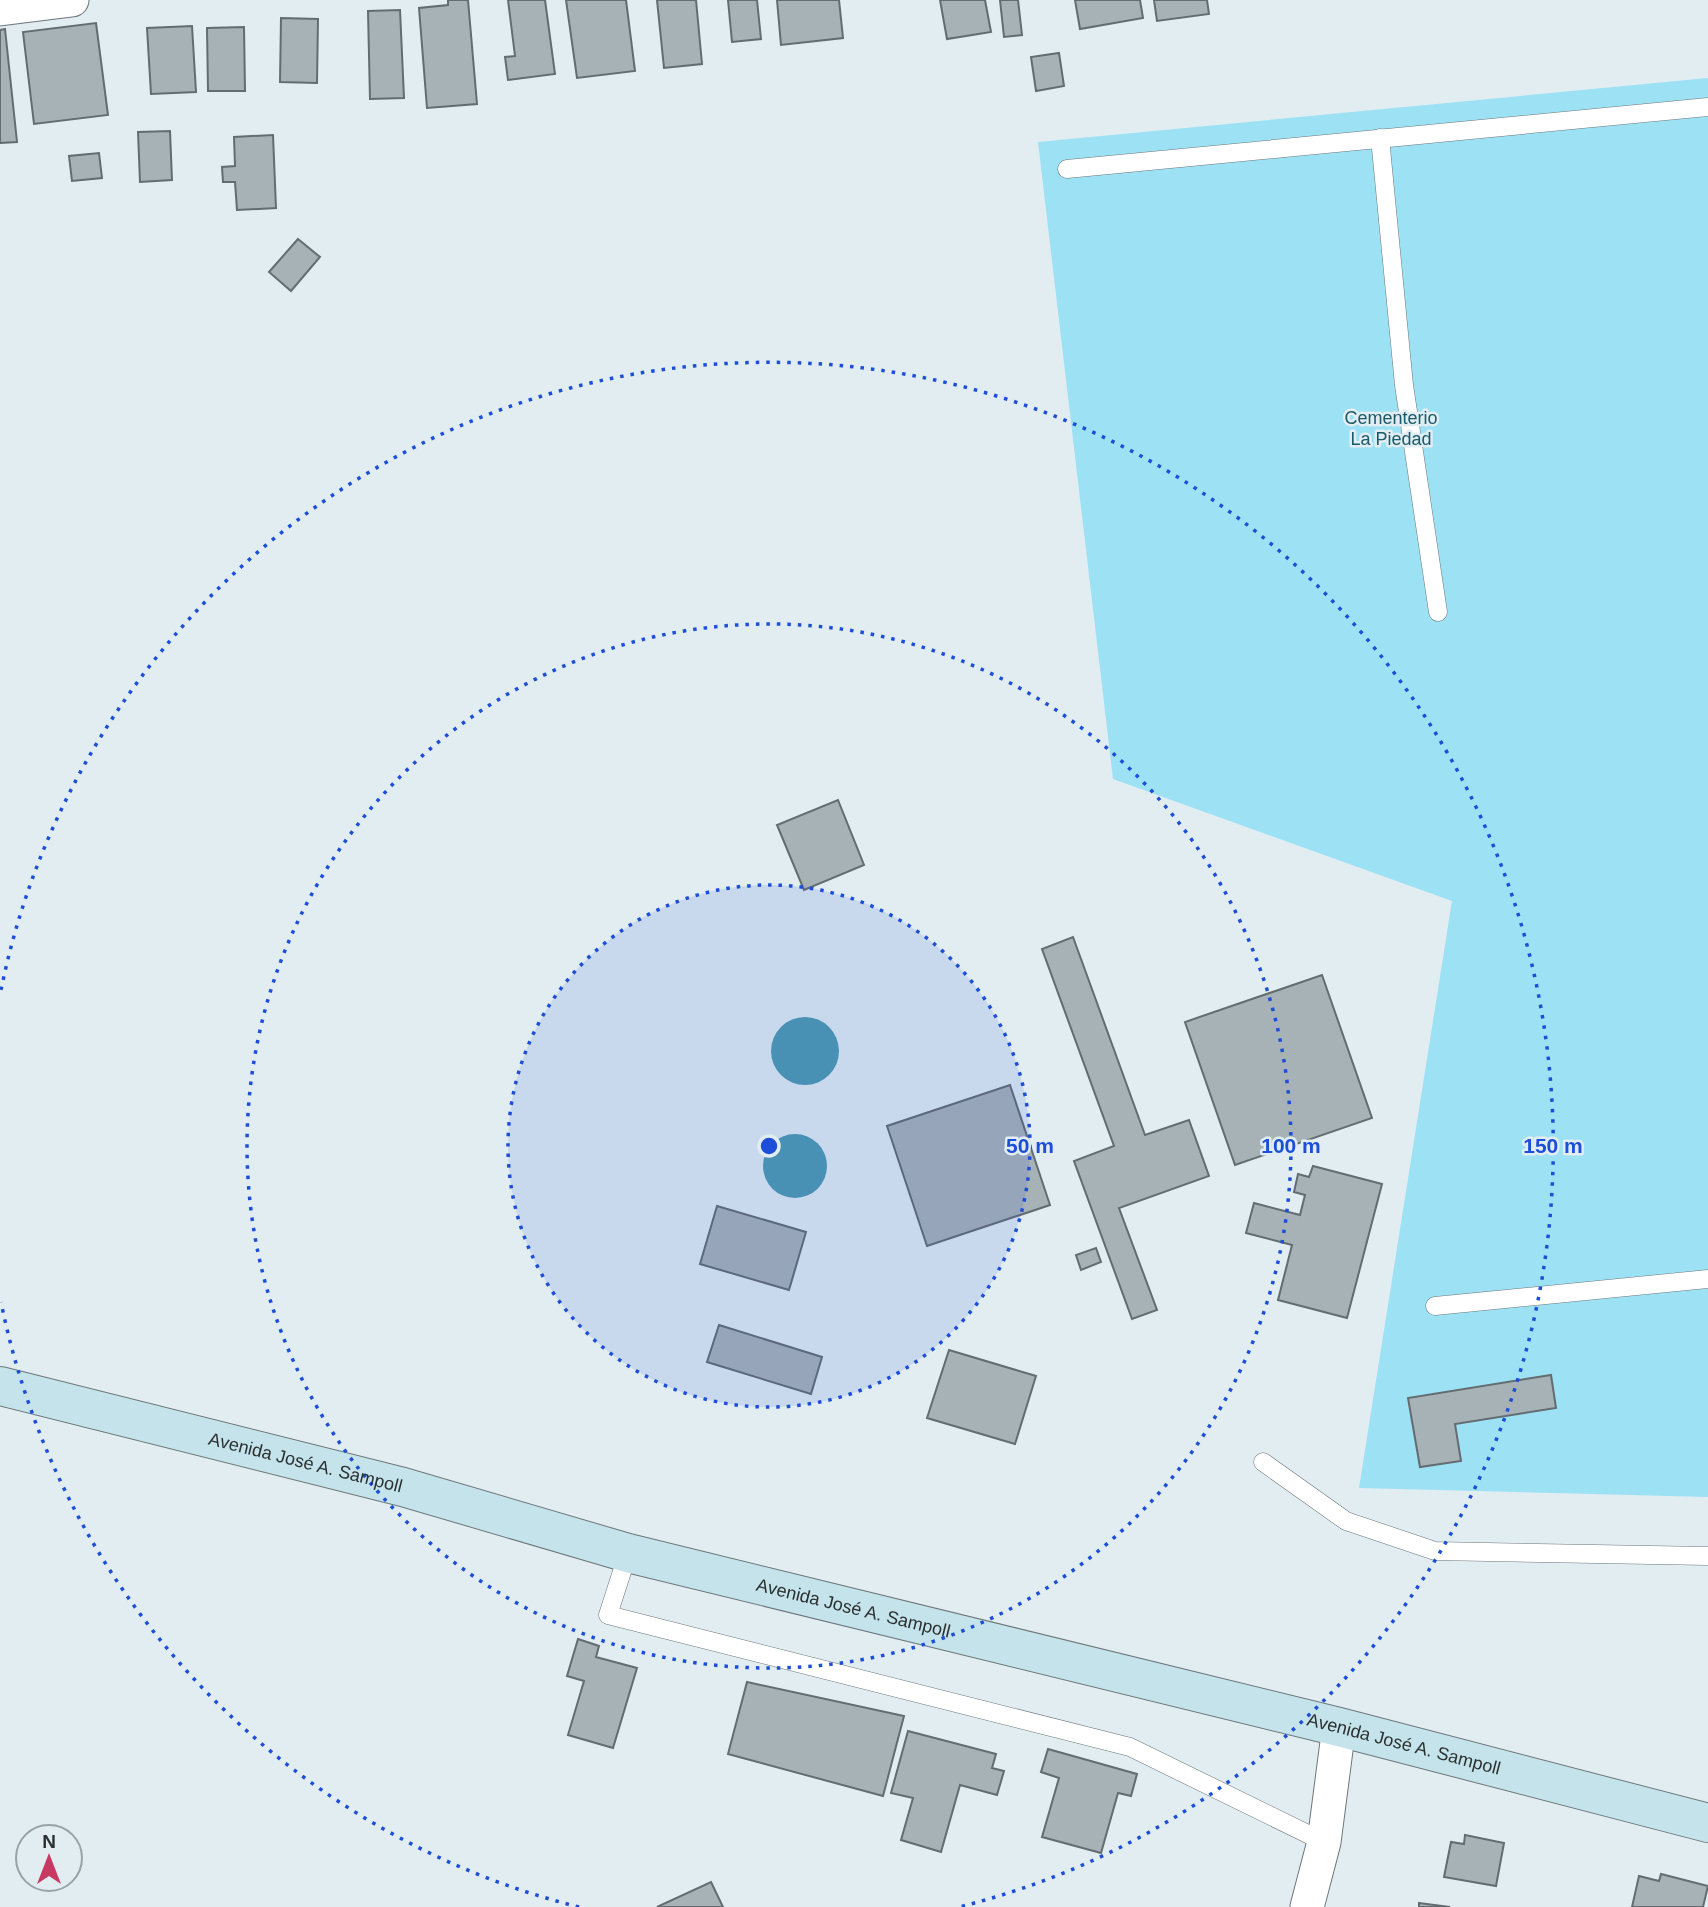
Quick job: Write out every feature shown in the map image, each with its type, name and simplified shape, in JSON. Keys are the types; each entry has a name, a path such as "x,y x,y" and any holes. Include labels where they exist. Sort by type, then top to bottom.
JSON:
{"street":[{"path":"0,9 72,0"},
{"name":"Avenida José A. Sampoll","path":"0,1386 403,1487 628,1553 1339,1727 1708,1823"},
{"path":"1307,1907 1324,1842 1339,1727"}],"lane":[{"path":"1068,169 1708,107"},
{"path":"1380,138 1404,385 1438,612"},
{"path":"1435,1306 1708,1279"},
{"path":"1263,1462 1346,1521 1435,1551 1708,1556"},
{"path":"628,1553 608,1615 1130,1747 1324,1842"}],"green space":[{"name":"Cementerio La Piedad","path":"1708,78 1708,1497 1359,1488 1452,901 1113,779 1038,142"}],"shaded area":[{"path":"805,1017 818,1020 829,1027 836,1038 839,1051 836,1064 829,1075 818,1082 805,1085 792,1082 781,1075 774,1064 771,1051 774,1038 781,1027 792,1020"},
{"path":"795,1134 818,1143 827,1166 818,1189 795,1198 772,1189 763,1166 772,1143"}],"building":[{"path":"448,0 468,0 477,104 427,108 419,8 448,5"},
{"path":"508,0 545,0 555,74 508,80 505,57 515,56"},
{"path":"566,0 626,0 635,71 577,78"},
{"path":"657,0 696,0 702,64 664,68"},
{"path":"728,0 757,0 761,39 732,42"},
{"path":"777,0 839,0 843,38 781,45"},
{"path":"940,0 985,0 991,32 947,39"},
{"path":"1000,0 1018,0 1022,35 1004,37"},
{"path":"1075,0 1140,0 1143,18 1080,29"},
{"path":"1154,0 1207,0 1209,14 1157,21"},
{"path":"400,10 404,98 370,99 368,11"},
{"path":"281,18 318,19 317,83 280,82"},
{"path":"96,23 108,115 34,124 23,32"},
{"path":"192,26 196,92 151,94 147,28"},
{"path":"244,27 245,91 208,91 207,28"},
{"path":"5,29 17,142 0,143 0,30"},
{"path":"1059,53 1064,86 1036,91 1031,57"},
{"path":"170,131 172,180 140,182 138,132"},
{"path":"273,135 276,208 237,210 235,182 223,182 222,167 235,166 234,137"},
{"path":"99,153 102,178 72,181 69,156"},
{"path":"298,239 320,257 291,291 269,272"},
{"path":"838,800 864,865 804,890 777,825"},
{"path":"1073,937 1145,1135 1189,1120 1209,1176 1119,1208 1157,1310 1132,1319 1074,1161 1114,1146 1042,949"},
{"path":"1322,975 1372,1118 1235,1165 1185,1022"},
{"path":"1010,1085 1050,1205 927,1246 887,1126"},
{"path":"1313,1166 1382,1184 1347,1318 1278,1300 1292,1245 1246,1233 1254,1203 1300,1215 1305,1195 1294,1192 1298,1174 1309,1177"},
{"path":"717,1206 806,1232 789,1290 700,1264"},
{"path":"1096,1248 1101,1262 1081,1270 1076,1255"},
{"path":"719,1325 822,1357 811,1394 707,1362"},
{"path":"949,1350 1036,1376 1015,1444 927,1418"},
{"path":"1551,1375 1556,1408 1455,1424 1461,1461 1420,1467 1408,1398"},
{"path":"578,1639 599,1646 596,1657 637,1668 613,1748 568,1735 584,1681 567,1676"},
{"path":"747,1682 904,1716 883,1796 728,1754"},
{"path":"908,1731 996,1754 992,1768 1004,1771 997,1795 960,1785 941,1852 901,1840 913,1798 891,1793"},
{"path":"1048,1749 1137,1774 1131,1796 1118,1793 1101,1853 1042,1837 1059,1778 1041,1772"},
{"path":"1465,1835 1504,1843 1496,1886 1444,1877 1451,1842 1464,1844"},
{"path":"1661,1874 1708,1886 1703,1907 1632,1907 1639,1876 1659,1881"},
{"path":"711,1882 723,1907 657,1907"},
{"path":"1419,1903 1450,1907 1419,1907"}]}
